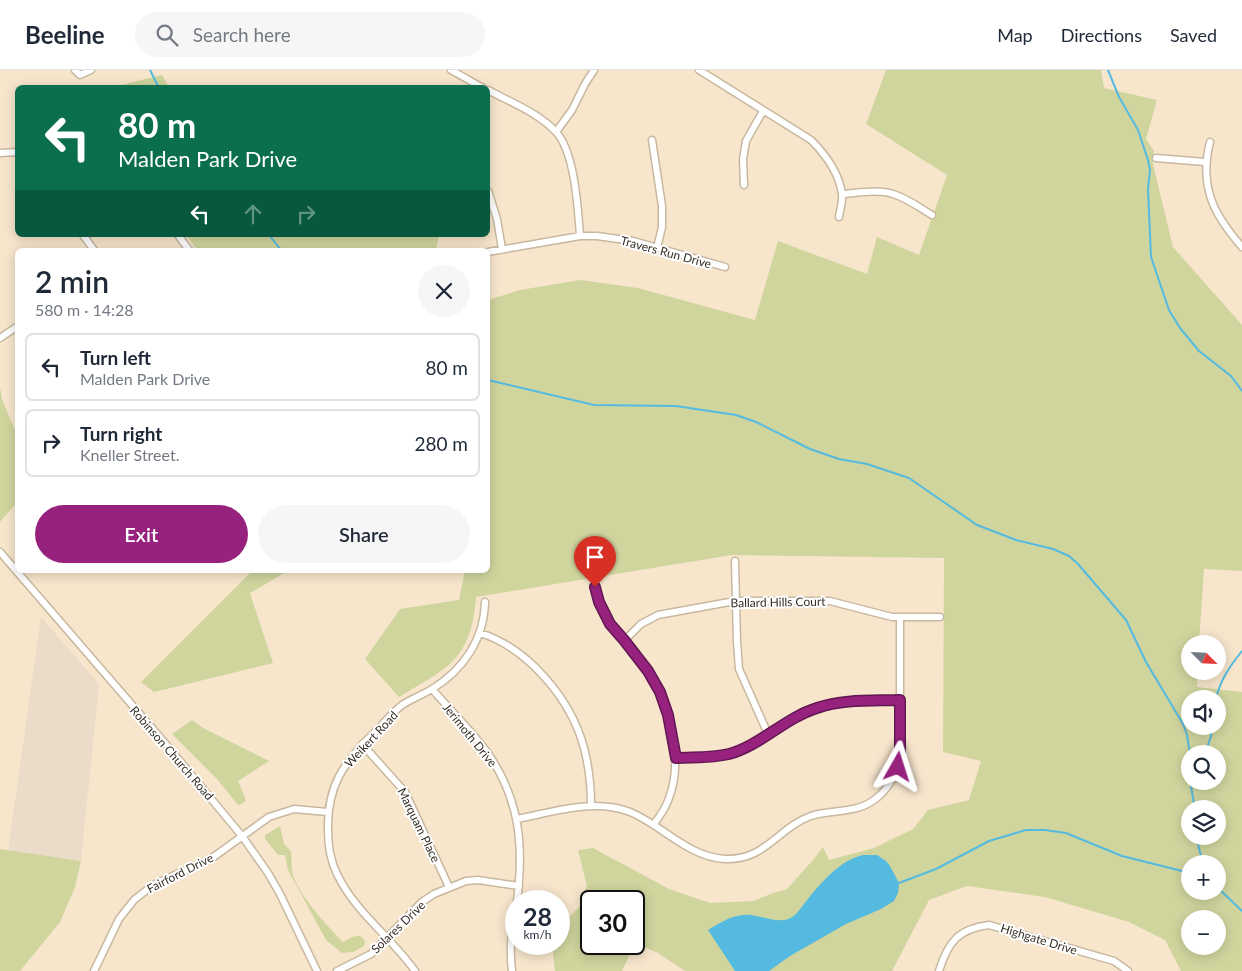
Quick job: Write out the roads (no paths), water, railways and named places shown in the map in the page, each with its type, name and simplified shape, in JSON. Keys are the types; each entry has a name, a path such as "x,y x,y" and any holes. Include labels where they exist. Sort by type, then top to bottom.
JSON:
{"street":[{"path":"75,70 80,75 92,70"},
{"path":"451,70 478,85"},
{"path":"556,132 572,110 594,70"},
{"path":"699,70 811,140 823,152 832,166 842,194 839,217"},
{"path":"490,91 538,117 556,132 567,152 573,180 580,236"},
{"path":"744,185 743,159 746,141 763,111"},
{"path":"652,140 662,206 662,228 657,248"},
{"path":"1210,142 1205,162 1208,188 1216,213 1226,229 1242,247"},
{"path":"0,153 15,152"},
{"path":"1156,158 1205,162"},
{"path":"842,194 891,193 932,215"},
{"path":"490,197 497,219 502,249"},
{"name":"Travers Run Drive","path":"490,252 580,236 597,236 633,241 725,267"},
{"path":"84,237 93,248"},
{"path":"179,237 188,248"},
{"path":"0,338 15,328"},
{"name":"Robinson Church Road","path":"0,552 15,569"},
{"path":"735,562 739,669 768,734"},
{"name":"Robinson Church Road","path":"18,573 164,742 242,836 280,894 317,971"},
{"path":"595,587 599,602 610,624 648,671 660,692 668,715 676,758 674,780 670,798 654,824"},
{"name":"Ballard Hills Court","path":"624,640 641,624 658,615 735,601 830,601 900,618 940,617"},
{"name":"Weikert Road","path":"415,971 403,953 386,938 349,896 336,872 328,844 328,812 336,781 343,766 362,744 402,705 432,689 458,668 470,654 480,633 485,602"},
{"path":"517,819 592,805 618,808 654,824 680,842 709,856 726,859 736,858 766,848 804,818 852,809 872,801 888,785 898,767 900,755 900,618"},
{"path":"480,633 495,638 510,647 530,664 547,681 570,712 584,746 592,805"},
{"name":"Jerimoth Drive","path":"432,689 491,759 506,784 517,819 520,842 518,890"},
{"path":"676,758 711,757 729,754 796,717 830,703 900,700"},
{"name":"Marquam Place","path":"362,744 405,792 449,887"},
{"name":"Fairford Drive","path":"94,971 119,919 140,895 160,881 212,858 269,817 285,811 303,809 328,812"},
{"name":"Solares Drive","path":"337,971 371,954 422,902 449,887 466,881 478,880 519,886"},
{"name":"Highgate Drive","path":"939,971 946,950 954,939 971,928 989,924 1114,961 1128,971"},
{"path":"511,955 512,971"}],"water":[{"path":"863,855 877,855 890,866 899,883 898,893 894,901 881,909 846,924 790,956 769,971 735,971 708,930 729,919 743,915 776,920 789,919 795,915 832,873 847,862"}],"waterway":[{"path":"150,70 158,85"},
{"path":"1108,70 1119,97 1138,130 1148,160 1150,170 1148,189 1151,257 1169,310 1180,328 1199,351 1231,376 1242,391"},
{"path":"271,237 279,248"},
{"path":"490,380 594,405 676,406 736,415 756,422 810,449 839,459 867,464 909,478 977,525 1016,540 1053,549 1069,556 1126,620 1146,662 1183,724 1189,745"},
{"path":"1219,690 1233,662 1242,651"},
{"path":"1208,745 1211,735"},
{"path":"1192,790 1193,800"},
{"path":"899,883 936,869 989,841 1026,830 1066,833 1122,856 1181,871"},
{"path":"1198,845 1201,855"},
{"path":"1226,896 1242,911"}]}
